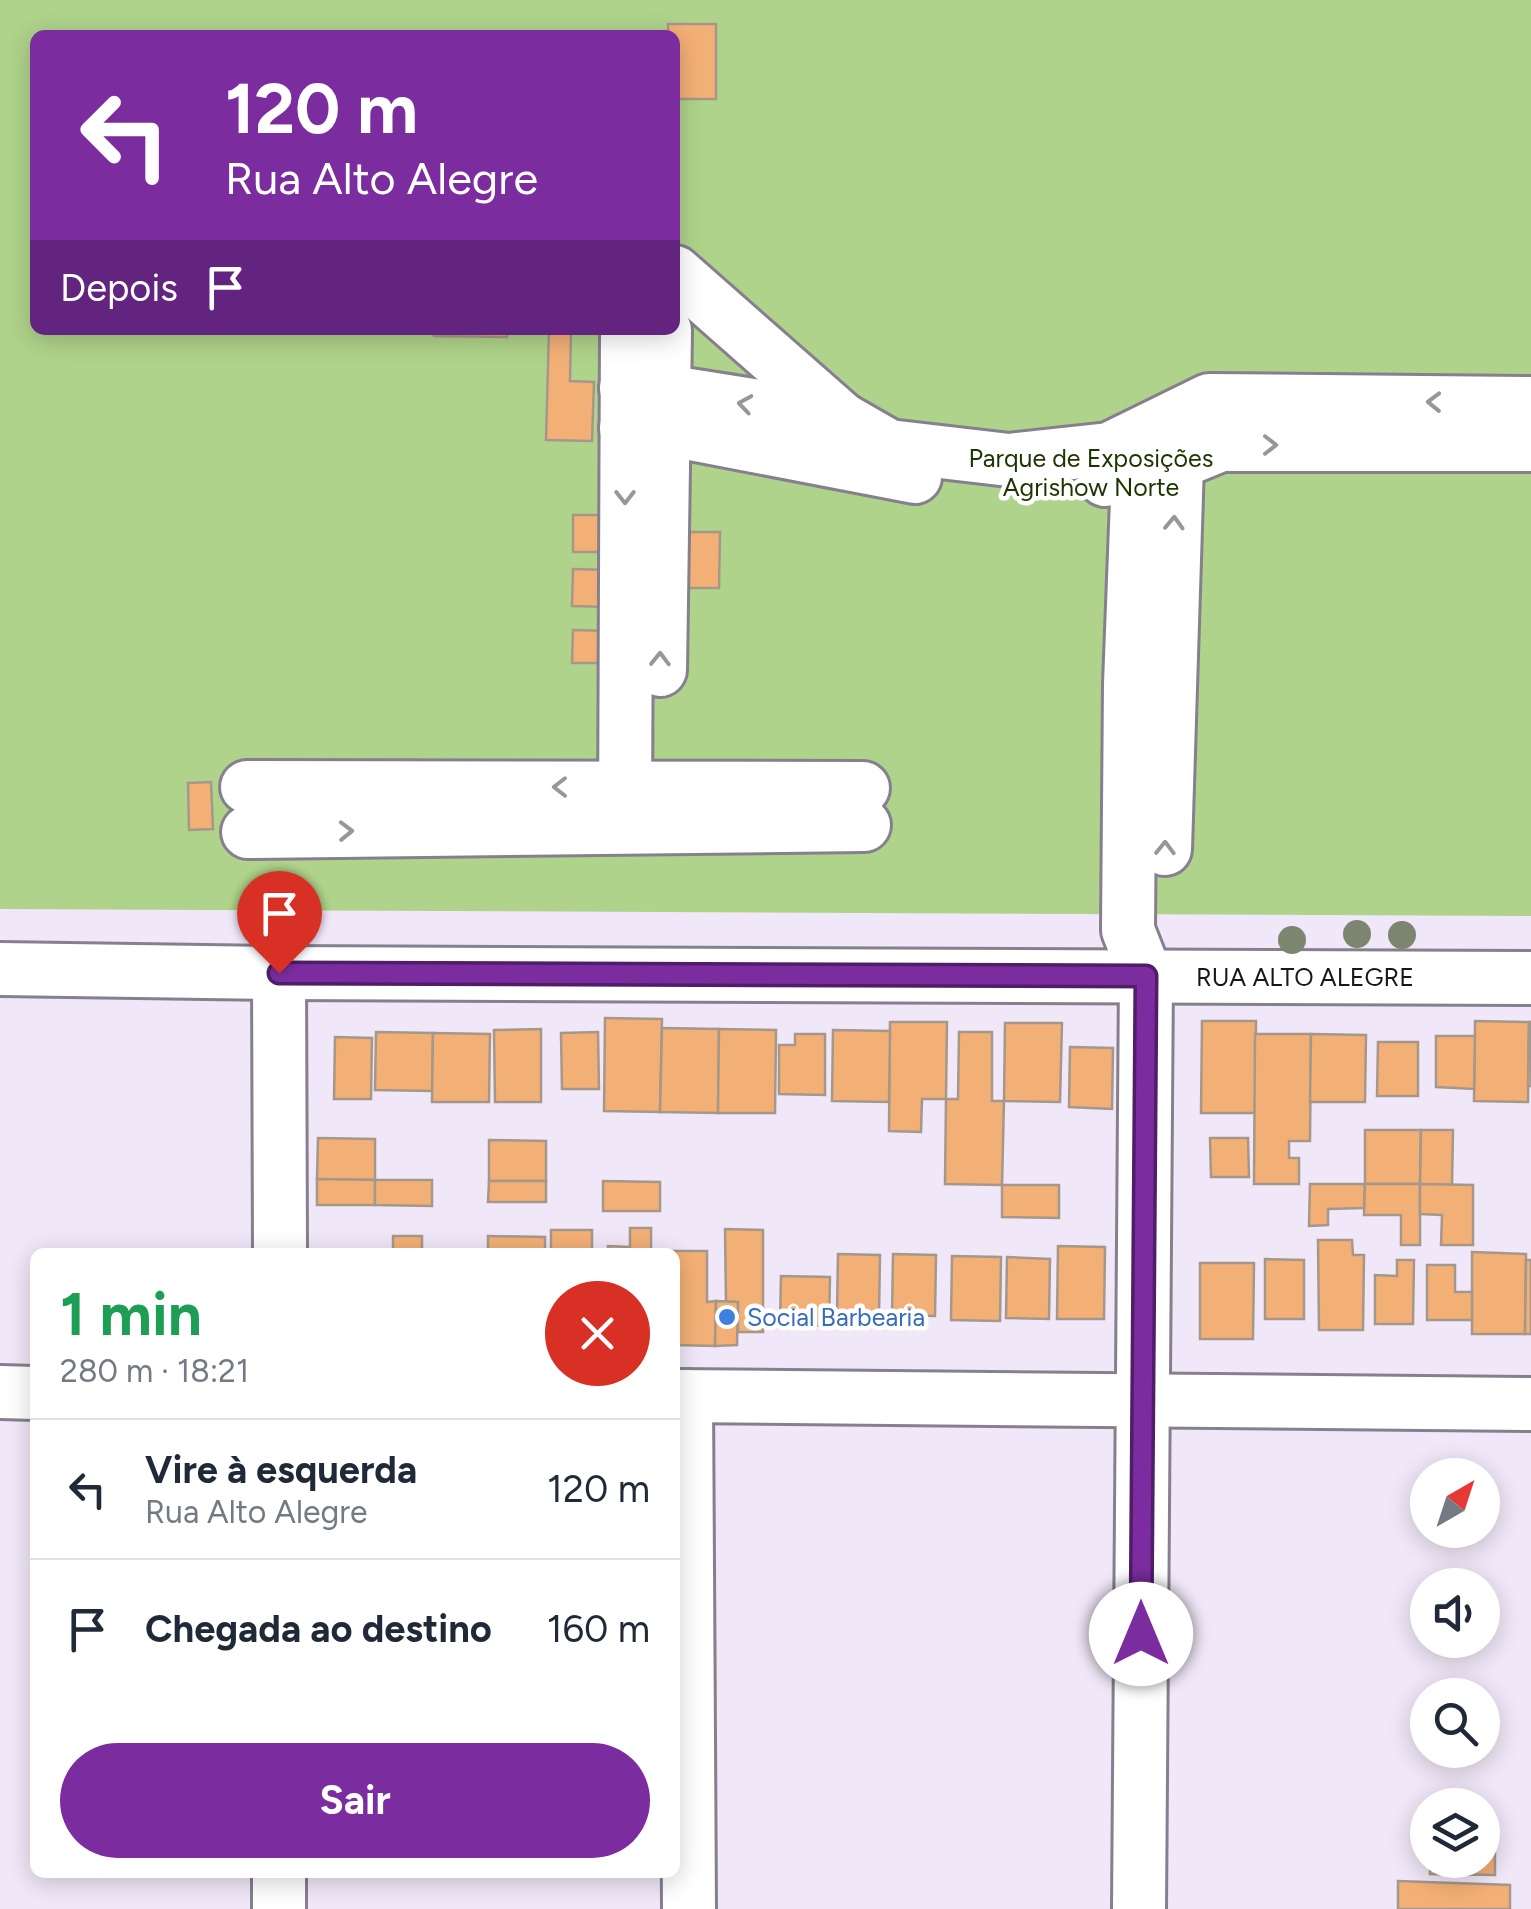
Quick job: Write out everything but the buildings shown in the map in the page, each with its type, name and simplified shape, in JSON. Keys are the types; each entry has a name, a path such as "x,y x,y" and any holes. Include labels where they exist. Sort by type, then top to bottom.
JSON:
{"street":[{"path":"680,276 842,419 890,446 1009,460 1109,449 1149,451 1221,445 1531,444"},
{"path":"628,335 645,409 642,807"},
{"path":"645,409 664,335"},
{"path":"645,409 1008,494 1149,451 1209,400 1531,403"},
{"path":"645,409 842,419"},
{"path":"1140,1909 1146,976 1128,930 1149,684 1149,451"},
{"path":"247,809 864,807"},
{"name":"RUA ALTO ALEGRE","path":"0,969 1531,978"},
{"path":"279,973 280,1248"},
{"path":"0,1392 30,1392"},
{"path":"689,1909 681,1396 1531,1404"},
{"path":"278,1909 279,1878"}],"green space":[{"name":"Parque de Exposições Agrishow Norte","path":"0,0 1531,0 1531,916 0,909"}],"place":[{"name":"Social Barbearia","path":"727,1317"}],"route":[{"path":"279,973 1146,976 1141,1634"}]}
